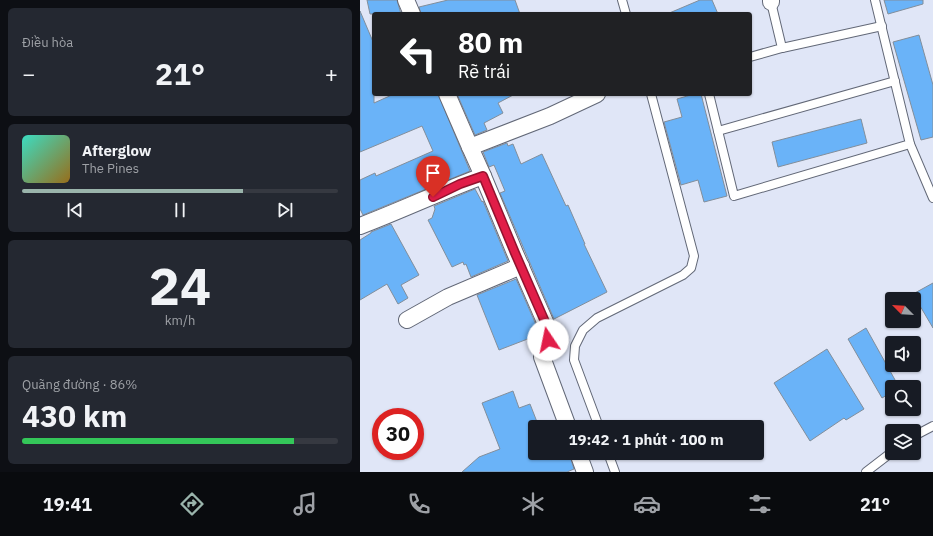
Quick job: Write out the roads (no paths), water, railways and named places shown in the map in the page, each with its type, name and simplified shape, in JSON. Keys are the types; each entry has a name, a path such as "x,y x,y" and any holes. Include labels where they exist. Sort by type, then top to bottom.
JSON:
{"street":[{"path":"406,0 411,12"},
{"path":"449,96 546,324 548,340 543,349 542,357 565,420"},
{"path":"470,147 550,116 593,96"},
{"path":"360,226 437,195 460,184 483,176"},
{"path":"407,320 448,297 520,266"},
{"path":"581,460 585,472"}],"lane":[{"path":"622,0 625,12"},
{"path":"875,0 910,144 933,198"},
{"path":"773,1 782,48"},
{"path":"752,57 782,48 882,26"},
{"path":"718,131 895,81"},
{"path":"596,420 574,360 575,346 583,330 598,318 683,275 691,268 694,256 652,96"},
{"path":"709,96 734,196 910,144"},
{"path":"921,432 933,426"},
{"path":"866,472 885,457"},
{"path":"611,460 615,472"}]}
